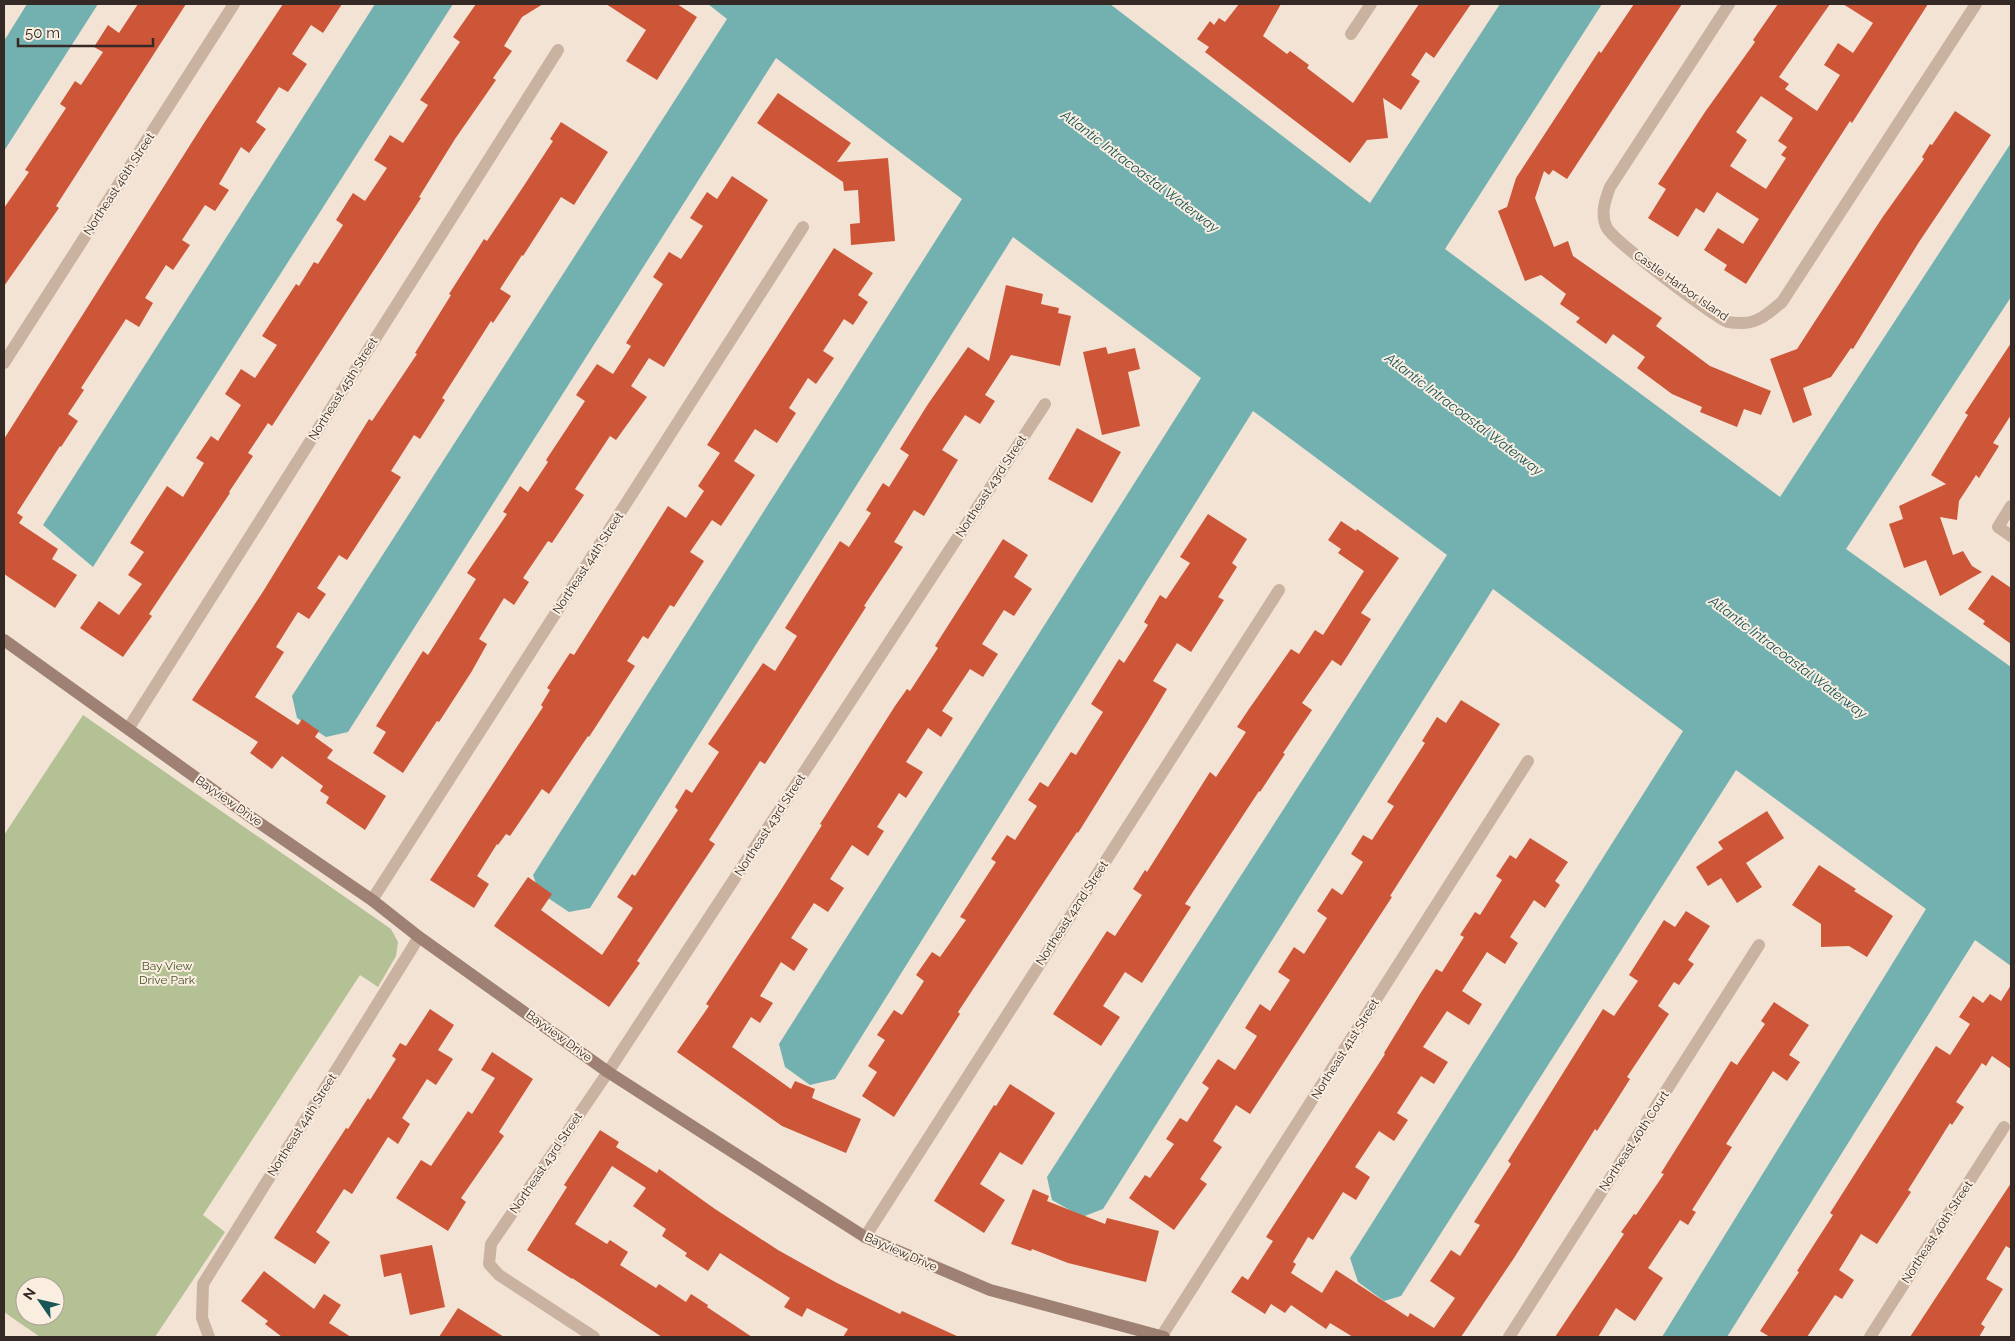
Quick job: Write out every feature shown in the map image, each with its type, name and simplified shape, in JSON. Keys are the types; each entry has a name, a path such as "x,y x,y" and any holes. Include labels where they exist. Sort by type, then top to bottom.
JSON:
{"street":[{"name":"Northeast 46th Street","path":"4,364 234,4"},
{"path":"1351,34 1371,4"},
{"name":"Castle Harbor Island","path":"1729,4 1610,187 1603,207 1607,228 1620,243 1729,322 1745,324 1764,318 1782,302 1976,4"},
{"name":"Northeast 45th Street","path":"128,729 558,50"},
{"name":"Northeast 44th Street","path":"372,900 803,227"},
{"name":"Northeast 43rd Street","path":"594,1337 499,1275 489,1264 491,1244 608,1072 1045,404"},
{"path":"2011,506 1998,527 2011,536"},
{"name":"Northeast 42nd Street","path":"865,1236 1279,590"},
{"name":"Bayview Drive","path":"4,640 255,820 372,900 419,937 608,1072 865,1236 990,1290 1162,1337"},
{"name":"Northeast 41st Street","path":"1162,1337 1528,761"},
{"name":"Northeast 44th Street","path":"209,1337 202,1318 203,1284 419,937"},
{"name":"Northeast 40th Court","path":"1509,1337 1760,945"},
{"name":"Northeast 40th Street","path":"1870,1337 2004,1127"}],"green space":[{"name":"Bay View Drive Park","path":"83,715 391,929 398,942 396,956 378,987 360,975 203,1215 225,1232 155,1337 40,1337 24,1326 65,1326 65,1276 15,1276 15,1320 4,1312 4,835"}],"water":[{"path":"27,4 98,4 4,151 4,41"},
{"path":"375,4 453,4 93,567 43,525"},
{"name":"Atlantic Intracoastal Waterway","path":"708,4 1110,4 1370,203 1500,4 1602,4 1445,249 1780,497 2011,143 2011,297 1846,549 2011,667 2011,966 1975,940 1727,1337 1662,1337 1926,909 1736,770 1401,1296 1384,1301 1358,1282 1350,1258 1683,731 1493,589 1103,1209 1082,1217 1052,1200 1047,1177 1447,555 1253,411 835,1079 810,1085 785,1067 779,1044 1201,378 1013,237 590,908 569,912 539,892 533,875 962,199 776,58 348,732 326,737 297,718 292,696 727,19"}],"building":[{"path":"138,4 186,4 56,206 59,208 4,286 4,208 29,172 25,170 66,108 60,104 75,81 81,85 103,52 94,47 108,25 119,33"},
{"path":"283,4 342,4 323,33 311,25 292,54 307,64 288,92 279,87 256,122 266,129 249,153 241,147 219,184 229,190 215,211 205,205 182,240 190,245 173,270 166,265 145,298 153,303 139,327 126,319 81,388 84,390 68,414 78,421 17,513 23,517 19,523 58,549 52,559 77,575 55,608 4,574 4,439 204,123"},
{"path":"476,4 543,4 522,17 504,46 512,51 493,78 496,80 455,139 419,197 421,198 272,426 268,423 248,453 253,456 149,614 152,616 123,657 80,628 99,601 119,615 142,584 128,575 144,552 130,543 167,486 183,497 204,463 196,458 211,436 218,441 241,405 225,394 241,369 255,378 277,345 262,336 296,284 299,286 314,262 318,264 343,225 336,220 353,193 365,201 387,168 374,160 390,135 403,143 428,105 420,100 460,42 453,37"},
{"path":"606,4 677,4 697,17 657,80 626,61 646,30"},
{"path":"1239,4 1281,4 1263,36 1287,54 1290,51 1309,65 1307,68 1353,103 1419,4 1471,4 1434,58 1426,52 1411,75 1420,81 1401,110 1383,98 1388,138 1367,140 1350,163 1205,52 1209,47 1197,39 1210,21 1214,25 1219,18 1225,22"},
{"path":"1634,4 1682,4 1567,179 1553,170 1549,175 1544,171 1535,198 1554,247 1568,241 1573,256 1662,318 1656,326 1710,366 1771,391 1761,415 1744,409 1737,427 1700,412 1702,407 1672,394 1637,368 1645,357 1613,334 1606,344 1576,322 1580,318 1560,304 1566,294 1541,275 1525,281 1498,211 1507,207 1516,178 1599,51 1601,53"},
{"path":"1778,4 1830,4 1779,77 1789,84 1785,89 1817,111 1840,75 1824,65 1838,43 1853,53 1873,23 1843,4 1928,4 1852,123 1850,121 1746,284 1724,270 1727,265 1704,250 1718,228 1743,244 1759,219 1717,192 1704,213 1696,208 1678,237 1648,218 1666,189 1658,184 1705,112 1755,42 1753,40","holes":["1761,96 1793,118 1778,141 1787,147 1781,155 1786,158 1766,189 1730,166 1747,140 1736,132"]},
{"path":"778,93 851,143 837,162 888,158 895,241 851,245 850,224 860,223 858,190 844,191 843,182 757,123"},
{"path":"1955,111 1991,135 1919,242 1853,349 1851,348 1831,377 1803,388 1812,415 1793,423 1770,359 1797,349 1882,218 1924,159 1922,157 1930,144 1932,145"},
{"path":"561,122 608,152 574,205 561,197 522,255 500,289 511,296 493,323 491,321 442,398 445,400 420,439 414,435 391,471 401,477 347,560 339,555 317,588 326,594 309,619 298,612 276,647 284,652 255,697 298,725 302,719 319,731 315,737 333,750 327,758 386,796 365,830 326,803 329,797 320,791 323,786 282,756 272,769 250,753 258,742 192,700 264,590 369,419 372,421 417,354 415,353 451,295 449,294 484,239 487,241 553,141 550,139"},
{"path":"732,176 768,200 664,367 649,358 631,386 647,397 616,440 610,436 575,489 584,495 552,543 548,541 523,578 529,582 514,605 504,598 479,639 487,644 472,671 403,773 373,753 386,732 376,726 423,651 428,655 476,579 467,573 507,514 503,512 520,486 528,492 548,462 546,460 585,401 576,395 597,364 613,374 631,346 626,343 663,284 653,277 669,252 681,259 703,226 690,218 707,192 717,199"},
{"path":"834,248 873,273 858,295 868,302 853,325 844,319 823,351 834,358 816,384 808,378 789,408 796,413 777,443 755,429 734,461 755,475 721,526 712,520 690,552 704,561 674,607 670,605 648,639 643,636 627,661 635,666 589,737 549,794 542,789 510,836 506,834 497,844 477,876 489,884 474,908 430,880 543,707 541,705 550,690 547,688 570,653 574,655 668,506 686,518 704,491 698,486 720,453 707,445"},
{"path":"1006,285 1043,294 1041,304 1059,308 1058,313 1071,316 1060,366 1011,355 985,395 995,401 980,424 965,415 942,450 958,460 924,516 914,510 894,542 903,547 765,764 760,761 709,840 715,844 637,961 640,963 609,1007 494,926 528,877 552,894 541,910 602,955 633,908 617,897 632,874 635,876 678,810 675,807 686,789 692,793 719,752 708,744 763,663 775,671 797,636 785,628 840,541 849,547 871,513 866,510 883,483 889,487 909,455 900,449 928,404 968,347 989,361"},
{"path":"2011,343 2011,415 1993,443 1999,446 1979,478 1976,475 1959,501 1957,520 1940,517 1953,555 1963,551 1972,566 1982,572 1940,596 1926,560 1904,568 1889,524 1903,519 1899,506 1946,484 1931,475 1968,415 1965,413"},
{"path":"1106,347 1108,354 1135,348 1140,369 1128,372 1140,426 1102,435 1083,352"},
{"path":"1077,428 1121,452 1092,503 1048,479"},
{"path":"1208,514 1247,539 1232,563 1237,567 1218,597 1224,600 1191,652 1177,643 1153,681 1167,689 1078,833 958,1012 960,1014 894,1117 862,1096 877,1072 868,1066 885,1040 877,1035 894,1010 902,1015 924,981 916,975 932,952 940,957 966,920 960,917 996,862 991,859 1007,835 1015,840 1037,806 1028,800 1040,782 1048,787 1071,752 1076,755 1103,712 1091,704 1119,659 1124,663 1148,625 1144,622 1160,595 1166,599 1190,563 1180,557"},
{"path":"1341,521 1356,531 1357,529 1399,558 1361,613 1371,619 1341,666 1332,660 1302,703 1312,710 1283,753 1285,754 1185,904 1191,907 1142,983 1125,972 1103,1006 1120,1017 1101,1046 1053,1014 1107,931 1115,936 1142,895 1133,889 1145,870 1147,872 1210,772 1216,777 1246,732 1237,727 1291,649 1299,654 1315,630 1323,635 1364,571 1338,553 1341,549 1328,540"},
{"path":"1003,539 1028,555 1014,577 1032,589 1014,616 1004,610 982,644 998,654 983,677 970,669 942,711 953,718 941,737 928,728 906,762 923,772 906,798 899,793 877,827 884,831 868,856 852,845 830,879 844,888 828,912 814,903 791,938 808,949 794,971 781,962 760,996 773,1003 760,1023 751,1017 732,1047 791,1089 795,1081 815,1089 812,1098 861,1119 846,1153 782,1126 677,1052 709,1006 706,1004 777,896 895,706 907,689 910,691 938,648 935,646"},
{"path":"1992,575 2011,588 2011,644 1983,624 1985,621 1968,609"},
{"path":"1461,700 1500,724 1390,896 1392,897 1250,1114 1236,1105 1213,1141 1222,1147 1200,1179 1207,1184 1174,1230 1129,1198 1145,1175 1150,1178 1174,1144 1166,1139 1180,1118 1187,1122 1209,1088 1202,1083 1218,1059 1235,1070 1257,1036 1245,1028 1260,1004 1270,1011 1290,980 1278,972 1294,947 1304,954 1327,918 1317,911 1332,888 1342,895 1363,862 1351,854 1363,835 1372,840 1394,806 1387,802 1425,743 1422,741 1437,717 1446,723"},
{"path":"1767,811 1784,838 1746,863 1762,887 1737,903 1721,878 1708,886 1696,867 1723,849 1718,842"},
{"path":"1530,838 1568,862 1555,881 1560,885 1545,908 1534,900 1510,937 1518,943 1505,964 1487,952 1462,991 1482,1004 1469,1025 1447,1011 1423,1047 1448,1062 1434,1084 1421,1076 1397,1113 1408,1120 1394,1141 1379,1131 1355,1167 1370,1177 1356,1200 1343,1192 1313,1240 1308,1237 1293,1262 1296,1264 1291,1273 1322,1293 1336,1270 1408,1317 1410,1313 1434,1328 1455,1298 1430,1281 1451,1250 1460,1256 1480,1225 1474,1222 1511,1164 1508,1161 1603,1009 1614,1016 1638,981 1629,975 1664,920 1675,927 1686,911 1710,926 1688,960 1694,964 1679,985 1674,982 1658,1006 1669,1014 1627,1077 1630,1079 1597,1131 1595,1129 1514,1258 1461,1337 1353,1337 1330,1323 1326,1329 1291,1305 1285,1313 1271,1304 1265,1314 1231,1292 1242,1276 1248,1280 1273,1241 1266,1237 1385,1054 1420,994 1436,969 1442,972 1464,937 1460,935 1475,912 1480,915 1502,880 1496,876 1510,855 1516,859"},
{"path":"1819,865 1856,889 1854,891 1893,916 1867,957 1849,946 1821,947 1821,924 1792,905"},
{"path":"2011,985 2011,1069 1992,1056 1986,1066 1982,1063 1956,1102 1964,1107 1952,1125 1950,1123 1908,1190 1911,1192 1877,1244 1861,1234 1839,1270 1854,1280 1842,1299 1835,1295 1807,1337 1770,1337 1760,1331 1799,1272 1797,1271 1833,1215 1830,1213 1936,1046 1950,1055 1970,1024 1959,1017 1973,996 1983,1003 1990,994 2001,1001"},
{"path":"1774,1002 1809,1025 1789,1055 1800,1062 1787,1081 1773,1071 1726,1144 1732,1147 1692,1210 1696,1212 1688,1225 1680,1220 1648,1268 1663,1278 1635,1321 1616,1308 1598,1337 1555,1337 1624,1234 1621,1232 1634,1214 1636,1215 1664,1174 1661,1173 1731,1061 1737,1065 1765,1024 1761,1021"},
{"path":"430,1009 454,1025 438,1050 453,1059 436,1085 427,1079 402,1118 410,1124 398,1144 388,1137 352,1194 344,1189 316,1232 330,1242 315,1264 274,1238 346,1128 348,1129 368,1098 370,1100 396,1059 392,1056 400,1043 406,1046"},
{"path":"492,1052 533,1079 499,1132 504,1136 461,1198 466,1202 448,1231 396,1198 421,1160 431,1166 468,1111 472,1114 495,1078 481,1070"},
{"path":"1010,1084 1055,1113 1022,1165 1000,1152 980,1184 1005,1200 984,1233 934,1201 994,1105 996,1106"},
{"path":"600,1130 619,1142 616,1147 657,1173 659,1169 715,1209 778,1250 837,1283 900,1314 902,1311 959,1337 843,1337 848,1329 807,1308 802,1317 784,1307 790,1298 720,1253 708,1271 685,1256 687,1253 662,1236 666,1229 633,1206 646,1188 612,1166 575,1224 607,1244 610,1240 628,1252 620,1265 656,1288 659,1284 686,1302 691,1294 752,1337 662,1337 527,1250 567,1187 564,1185"},
{"path":"2011,1183 2011,1249 2006,1246 1986,1279 2003,1289 1981,1324 1985,1327 1979,1337 1910,1337"},
{"path":"1033,1189 1049,1196 1047,1201 1105,1224 1107,1218 1159,1231 1146,1282 1068,1263 1032,1249 1031,1251 1011,1244"},
{"path":"432,1245 445,1307 410,1315 401,1273 384,1277 380,1255"},
{"path":"264,1271 314,1309 324,1294 341,1305 329,1323 351,1337 282,1337 265,1324 268,1321 241,1301"},
{"path":"458,1308 504,1337 439,1337"}]}
